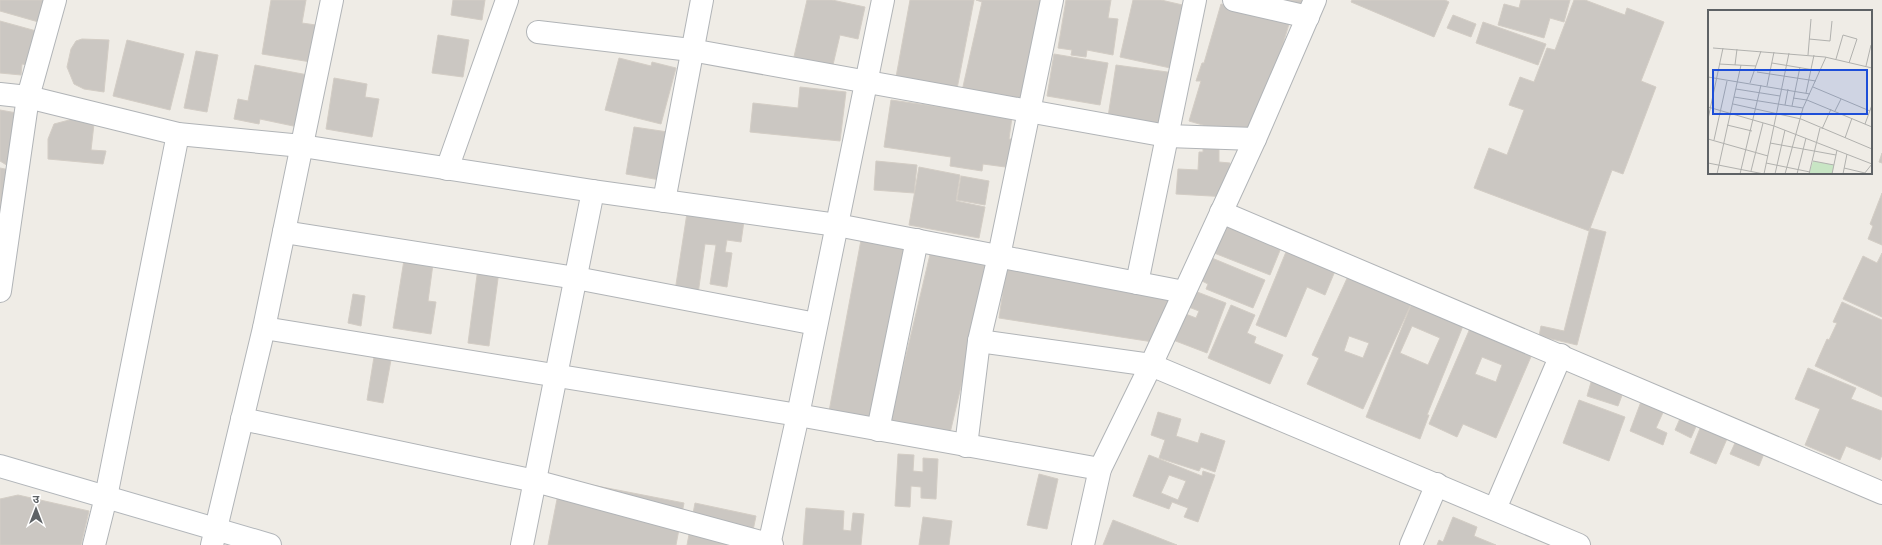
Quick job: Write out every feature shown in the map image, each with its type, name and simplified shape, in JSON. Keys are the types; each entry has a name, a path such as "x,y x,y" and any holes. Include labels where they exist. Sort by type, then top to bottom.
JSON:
{"street":[{"path":"0,291 28,97 55,0"},
{"path":"214,537 264,328 332,0"},
{"path":"447,169 507,0"},
{"path":"664,201 702,0"},
{"path":"242,419 535,481 770,545 883,0"},
{"path":"966,446 979,341 1000,256 1052,0"},
{"path":"1137,283 1195,0"},
{"path":"1083,545 1100,469 1152,365 1184,292 1255,140 1312,8 1234,0"},
{"path":"538,32 692,50 1167,136 1255,140"},
{"path":"0,94 28,97 178,134 302,146 593,191 837,224 1184,292"},
{"path":"94,545 106,497 178,134"},
{"path":"522,545 593,191"},
{"path":"1221,212 1561,355 1882,493"},
{"path":"284,232 576,278 816,324"},
{"path":"878,430 917,240"},
{"path":"264,328 798,415 1100,469"},
{"path":"979,341 1152,365 1580,545"},
{"path":"1495,509 1561,355"},
{"path":"0,466 106,497 214,537 270,545"},
{"path":"1411,545 1437,484"}],"building":[{"path":"0,0 49,0 42,23 0,11"},
{"path":"271,0 306,0 302,23 323,26 317,63 262,54"},
{"path":"453,0 485,0 482,20 451,15"},
{"path":"807,0 832,0 865,7 858,39 840,35 832,69 793,61"},
{"path":"910,0 974,0 957,89 896,77"},
{"path":"976,0 1044,0 1021,104 962,91 982,2"},
{"path":"1066,0 1111,0 1108,18 1118,19 1113,55 1087,50 1086,57 1071,55 1072,50 1058,48"},
{"path":"1133,0 1161,0 1187,6 1184,71 1120,57"},
{"path":"1271,0 1308,0 1307,5"},
{"path":"1352,0 1445,0 1449,2 1434,37 1351,2"},
{"path":"1521,0 1570,0 1564,22 1550,18 1544,38 1498,25 1504,4 1519,8"},
{"path":"1574,0 1585,0 1625,15 1627,8 1664,22 1641,81 1656,87 1623,174 1612,170 1589,231 1474,188 1489,148 1507,155 1524,110 1509,105 1520,77 1534,82 1547,48 1555,50"},
{"path":"1221,4 1289,24 1254,140 1189,121 1201,81 1196,81 1202,63 1204,63"},
{"path":"1453,15 1476,24 1471,37 1447,28"},
{"path":"0,21 40,32 33,66 22,64 21,75 0,73"},
{"path":"1483,22 1546,44 1538,65 1476,43"},
{"path":"438,35 469,40 463,77 432,73"},
{"path":"82,39 109,40 104,92 84,89 74,84 67,67 71,49 76,41"},
{"path":"127,40 184,54 170,110 113,96"},
{"path":"196,51 218,55 207,112 184,108"},
{"path":"1054,54 1108,63 1100,105 1047,96"},
{"path":"619,58 651,66 652,62 676,68 661,124 605,110"},
{"path":"255,65 308,75 298,127 260,119 259,124 234,119 238,99 248,101"},
{"path":"1116,65 1182,74 1174,127 1108,117"},
{"path":"334,78 367,84 365,97 379,99 372,137 326,129"},
{"path":"800,87 846,92 840,141 750,132 753,103 798,108"},
{"path":"891,100 1012,117 1009,139 1017,139 1013,168 983,164 982,171 950,166 951,157 884,147"},
{"path":"0,110 17,113 13,169 0,161"},
{"path":"73,119 94,124 91,150 106,151 103,164 48,159 48,139 54,124"},
{"path":"634,127 668,132 660,180 626,174"},
{"path":"1203,143 1219,144 1219,162 1230,163 1228,197 1176,194 1178,169 1198,170 1199,152 1203,152"},
{"path":"1882,153 1882,163 1879,162"},
{"path":"876,161 917,165 914,193 874,190"},
{"path":"919,167 960,175 956,201 985,207 979,238 909,225"},
{"path":"0,168 15,171 0,232"},
{"path":"961,176 989,181 985,205 957,200"},
{"path":"1882,193 1882,245 1868,239 1873,226 1870,224"},
{"path":"687,213 744,221 741,242 727,240 725,252 732,253 727,287 710,284 716,245 705,244 698,294 675,291"},
{"path":"1222,218 1283,243 1270,275 1209,251"},
{"path":"1590,228 1606,232 1577,345 1539,336 1541,326 1564,331"},
{"path":"861,240 919,251 884,433 827,422"},
{"path":"932,246 991,260 946,450 889,427"},
{"path":"1288,247 1335,271 1325,295 1307,287 1286,337 1256,325"},
{"path":"1882,253 1882,317 1843,299 1863,256 1877,263"},
{"path":"1207,256 1265,280 1253,308 1206,289 1208,284 1198,279"},
{"path":"1008,258 1175,284 1166,344 999,318"},
{"path":"404,260 433,264 428,301 436,302 431,334 393,328"},
{"path":"478,268 499,271 489,346 468,343"},
{"path":"1349,274 1412,302 1363,409 1307,384 1319,358 1312,355","holes":["1349,336 1369,343 1363,358 1344,351"]},
{"path":"1192,290 1226,303 1207,353 1173,340 1183,313 1196,318 1199,311 1186,306"},
{"path":"353,294 365,296 361,326 348,323"},
{"path":"1413,300 1465,321 1427,415 1429,415 1420,439 1366,417","holes":["1412,326 1440,338 1428,365 1400,353"]},
{"path":"1842,302 1882,320 1882,397 1815,366 1827,339 1829,340 1837,323 1833,322"},
{"path":"1231,305 1255,315 1247,333 1256,337 1254,343 1283,355 1270,384 1208,358"},
{"path":"1471,326 1533,352 1496,438 1463,424 1457,437 1429,424","holes":["1482,357 1502,365 1496,382 1475,374"]},
{"path":"374,357 391,360 383,403 367,400"},
{"path":"1808,368 1856,388 1851,399 1882,411 1882,455 1880,460 1846,446 1840,460 1805,445 1820,409 1795,399"},
{"path":"1592,379 1624,390 1618,406 1587,396"},
{"path":"1642,399 1665,408 1656,428 1667,433 1663,445 1630,431"},
{"path":"1579,400 1625,417 1609,461 1563,443"},
{"path":"1158,412 1181,419 1176,436 1198,443 1201,433 1225,441 1215,472 1201,467 1199,471 1159,458 1165,440 1151,435"},
{"path":"1682,414 1698,422 1691,438 1675,430"},
{"path":"1703,421 1730,432 1716,464 1690,453"},
{"path":"1739,434 1767,446 1759,466 1730,454"},
{"path":"898,454 914,455 913,471 923,472 923,458 938,459 936,499 921,498 921,487 911,486 910,507 895,506"},
{"path":"1149,455 1202,476 1203,471 1215,475 1198,522 1184,517 1188,508 1172,502 1169,509 1133,496","holes":["1169,475 1186,481 1178,500 1161,493"]},
{"path":"1039,474 1058,479 1047,529 1027,525"},
{"path":"561,479 684,503 676,545 548,545"},
{"path":"18,495 89,511 81,545 0,545 0,499"},
{"path":"695,503 756,516 750,545 687,545"},
{"path":"806,508 844,511 843,530 851,531 853,513 864,514 861,545 803,545"},
{"path":"923,517 952,521 949,545 919,545"},
{"path":"1453,517 1477,527 1474,536 1496,545 1437,545 1439,540 1443,542"},
{"path":"1113,520 1177,545 1103,545"}]}
